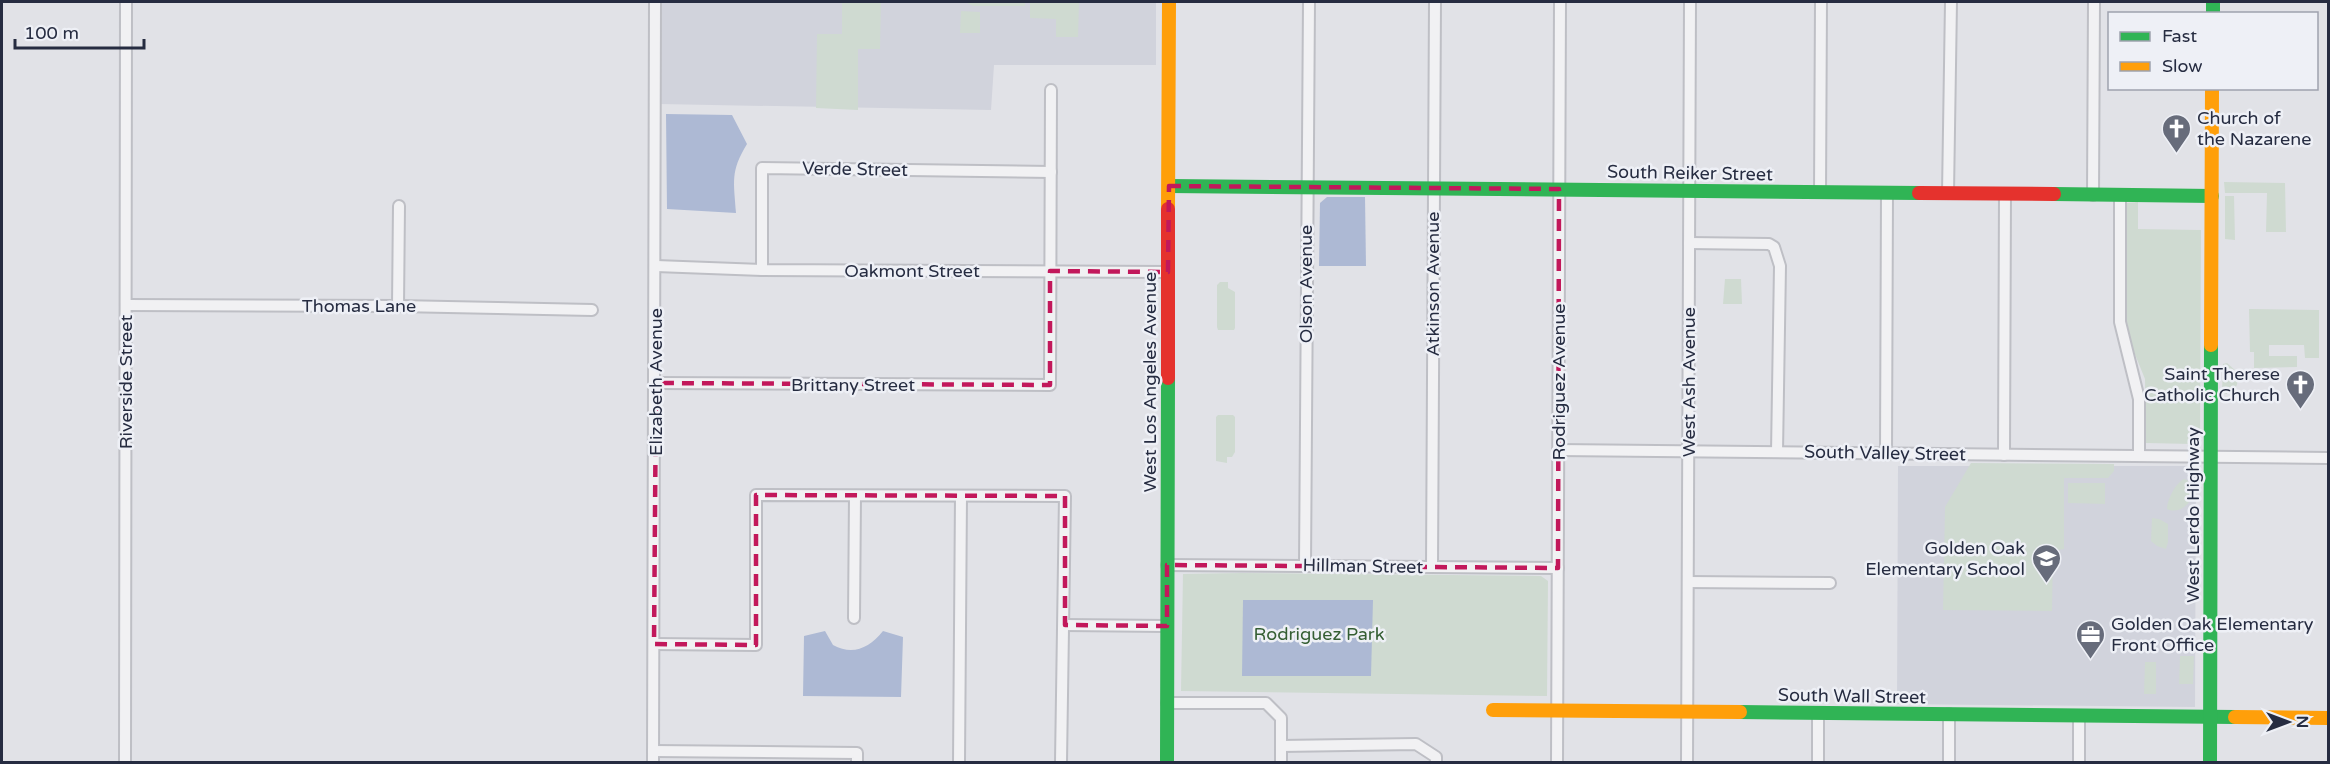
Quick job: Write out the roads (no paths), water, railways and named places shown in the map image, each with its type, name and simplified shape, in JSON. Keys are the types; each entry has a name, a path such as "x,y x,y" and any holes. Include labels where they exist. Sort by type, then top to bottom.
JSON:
{"street":[{"name":"Riverside Street","path":"125,762 126,2"},
{"name":"Elizabeth Avenue","path":"653,757 656,383 655,2"},
{"name":"West Los Angeles Avenue","path":"1167,762 1169,2"},
{"name":"Olson Avenue","path":"1305,566 1308,2"},
{"name":"Atkinson Avenue","path":"1432,567 1435,2"},
{"name":"Rodriguez Avenue","path":"1557,762 1560,2"},
{"name":"West Ash Avenue","path":"1688,762 1690,2"},
{"path":"1820,192 1821,2"},
{"path":"1948,193 1951,2"},
{"path":"2093,195 2094,2"},
{"path":"1050,271 1051,90"},
{"name":"West Lerdo Highway","path":"2210,762 2212,90"},
{"name":"Verde Street","path":"762,270 762,168 1051,172"},
{"name":"South Reiker Street","path":"1169,186 2212,196"},
{"path":"1886,453 1887,193"},
{"path":"2004,454 2005,194"},
{"path":"2120,195 2120,322 2139,399 2139,456"},
{"path":"398,306 399,206"},
{"path":"1689,243 1769,244 1774,247 1780,266 1777,452"},
{"name":"Oakmont Street","path":"656,266 762,270 1168,272"},
{"name":"Brittany Street","path":"656,383 1050,386 1050,271"},
{"name":"Thomas Lane","path":"126,305 398,306 592,310"},
{"name":"South Valley Street","path":"1558,450 2328,458"},
{"path":"654,644 756,645 756,495 1065,496 1065,625 1061,762"},
{"path":"854,618 855,496"},
{"path":"959,762 961,496"},
{"name":"Hillman Street","path":"1167,565 1558,568"},
{"path":"1688,582 1830,583"},
{"path":"1065,625 1167,626"},
{"path":"1167,703 1266,703 1281,718 1281,762"},
{"name":"South Wall Street","path":"1493,710 2328,718"},
{"path":"1818,713 1818,762"},
{"path":"1949,714 1949,762"},
{"path":"2079,716 2079,762"},
{"path":"1281,746 1416,744 1436,760"},
{"path":"653,757 857,758"}],"water":[{"path":"666,114 732,115 747,144 734,177 736,213 667,209"},
{"path":"1327,197 1365,197 1366,266 1319,266 1320,203"},
{"path":"1243,600 1373,600 1371,676 1242,676"},
{"path":"825,631 833,645 847,650 866,646 883,631 903,637 901,697 803,696 804,636"}],"place":[{"name":"Church of the Nazarene","path":"2176,154"},
{"name":"Saint Therese Catholic Church","path":"2301,410"},
{"name":"Golden Oak Elementary School","path":"2046,584"},
{"name":"Golden Oak Elementary Front Office","path":"2090,660"}],"park label":[{"name":"Rodriguez Park","path":"1319,634"}]}
